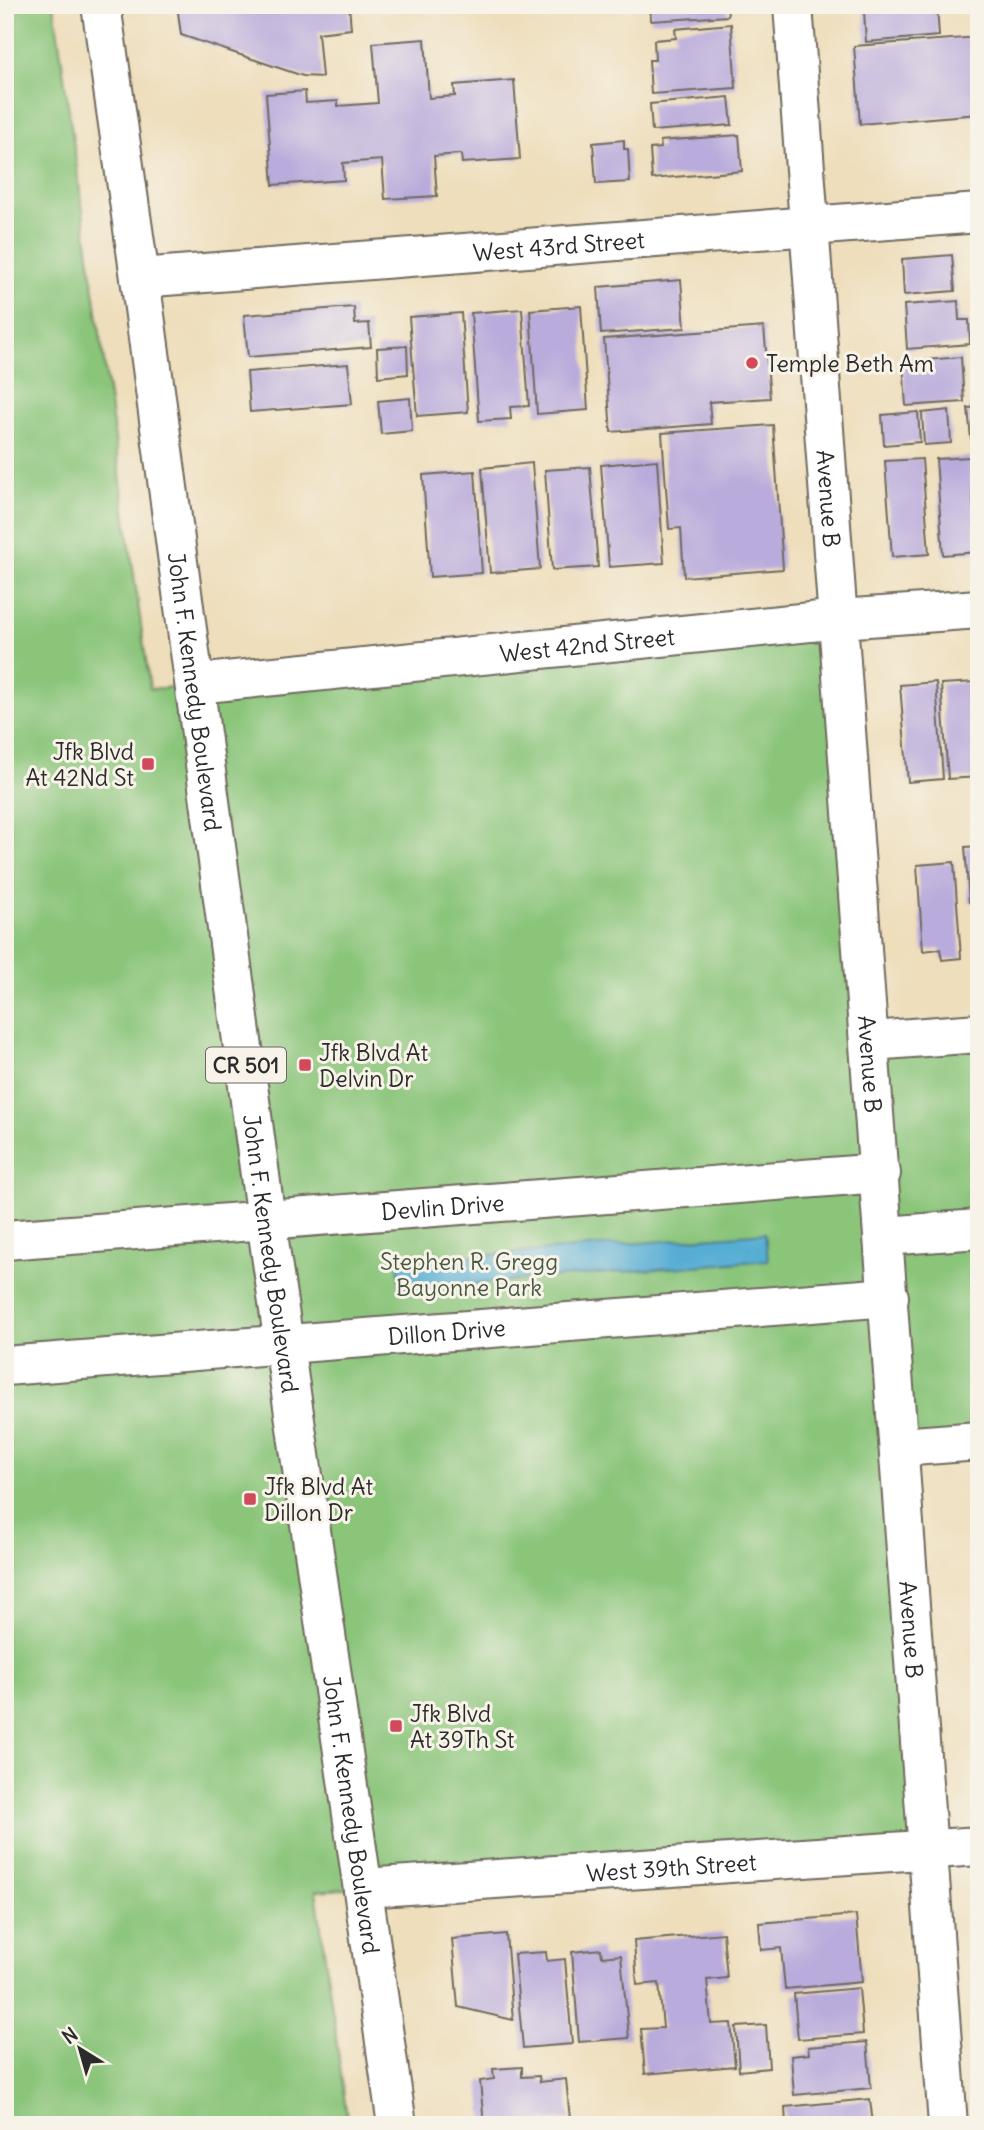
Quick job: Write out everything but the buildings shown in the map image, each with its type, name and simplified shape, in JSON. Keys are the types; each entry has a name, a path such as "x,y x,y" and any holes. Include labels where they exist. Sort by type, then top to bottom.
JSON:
{"street":[{"name":"John F. Kennedy Boulevard","path":"100,5 140,278 266,1220 397,2125"},
{"name":"Avenue B","path":"793,5 881,1173 948,2125"},
{"name":"West 43rd Street","path":"140,278 979,213"},
{"name":"West 42nd Street","path":"195,684 840,619 979,609"},
{"path":"871,1041 979,1033"},
{"name":"Devlin Drive","path":"5,1240 881,1173"},
{"path":"885,1236 979,1229"},
{"name":"Dillon Drive","path":"5,1366 889,1297"},
{"path":"900,1447 979,1441"},
{"name":"West 39th Street","path":"364,1888 979,1846"}],"green space":[{"name":"Stephen R. Gregg Bayonne Park","path":"5,5 54,5 150,689 841,633 870,1039 979,1032 979,1441 900,1447 929,1849 316,1891 348,2125 5,2125"}],"water":[{"path":"765,1233 768,1260 400,1290 398,1262"}],"place":[{"name":"Temple Beth Am","path":"752,363"},
{"name":"Jfk Blvd At 42Nd St","path":"148,764"},
{"name":"Jfk Blvd At Delvin Dr","path":"305,1065"},
{"name":"Jfk Blvd At Dillon Dr","path":"250,1499"},
{"name":"Jfk Blvd At 39Th St","path":"396,1726"}]}
